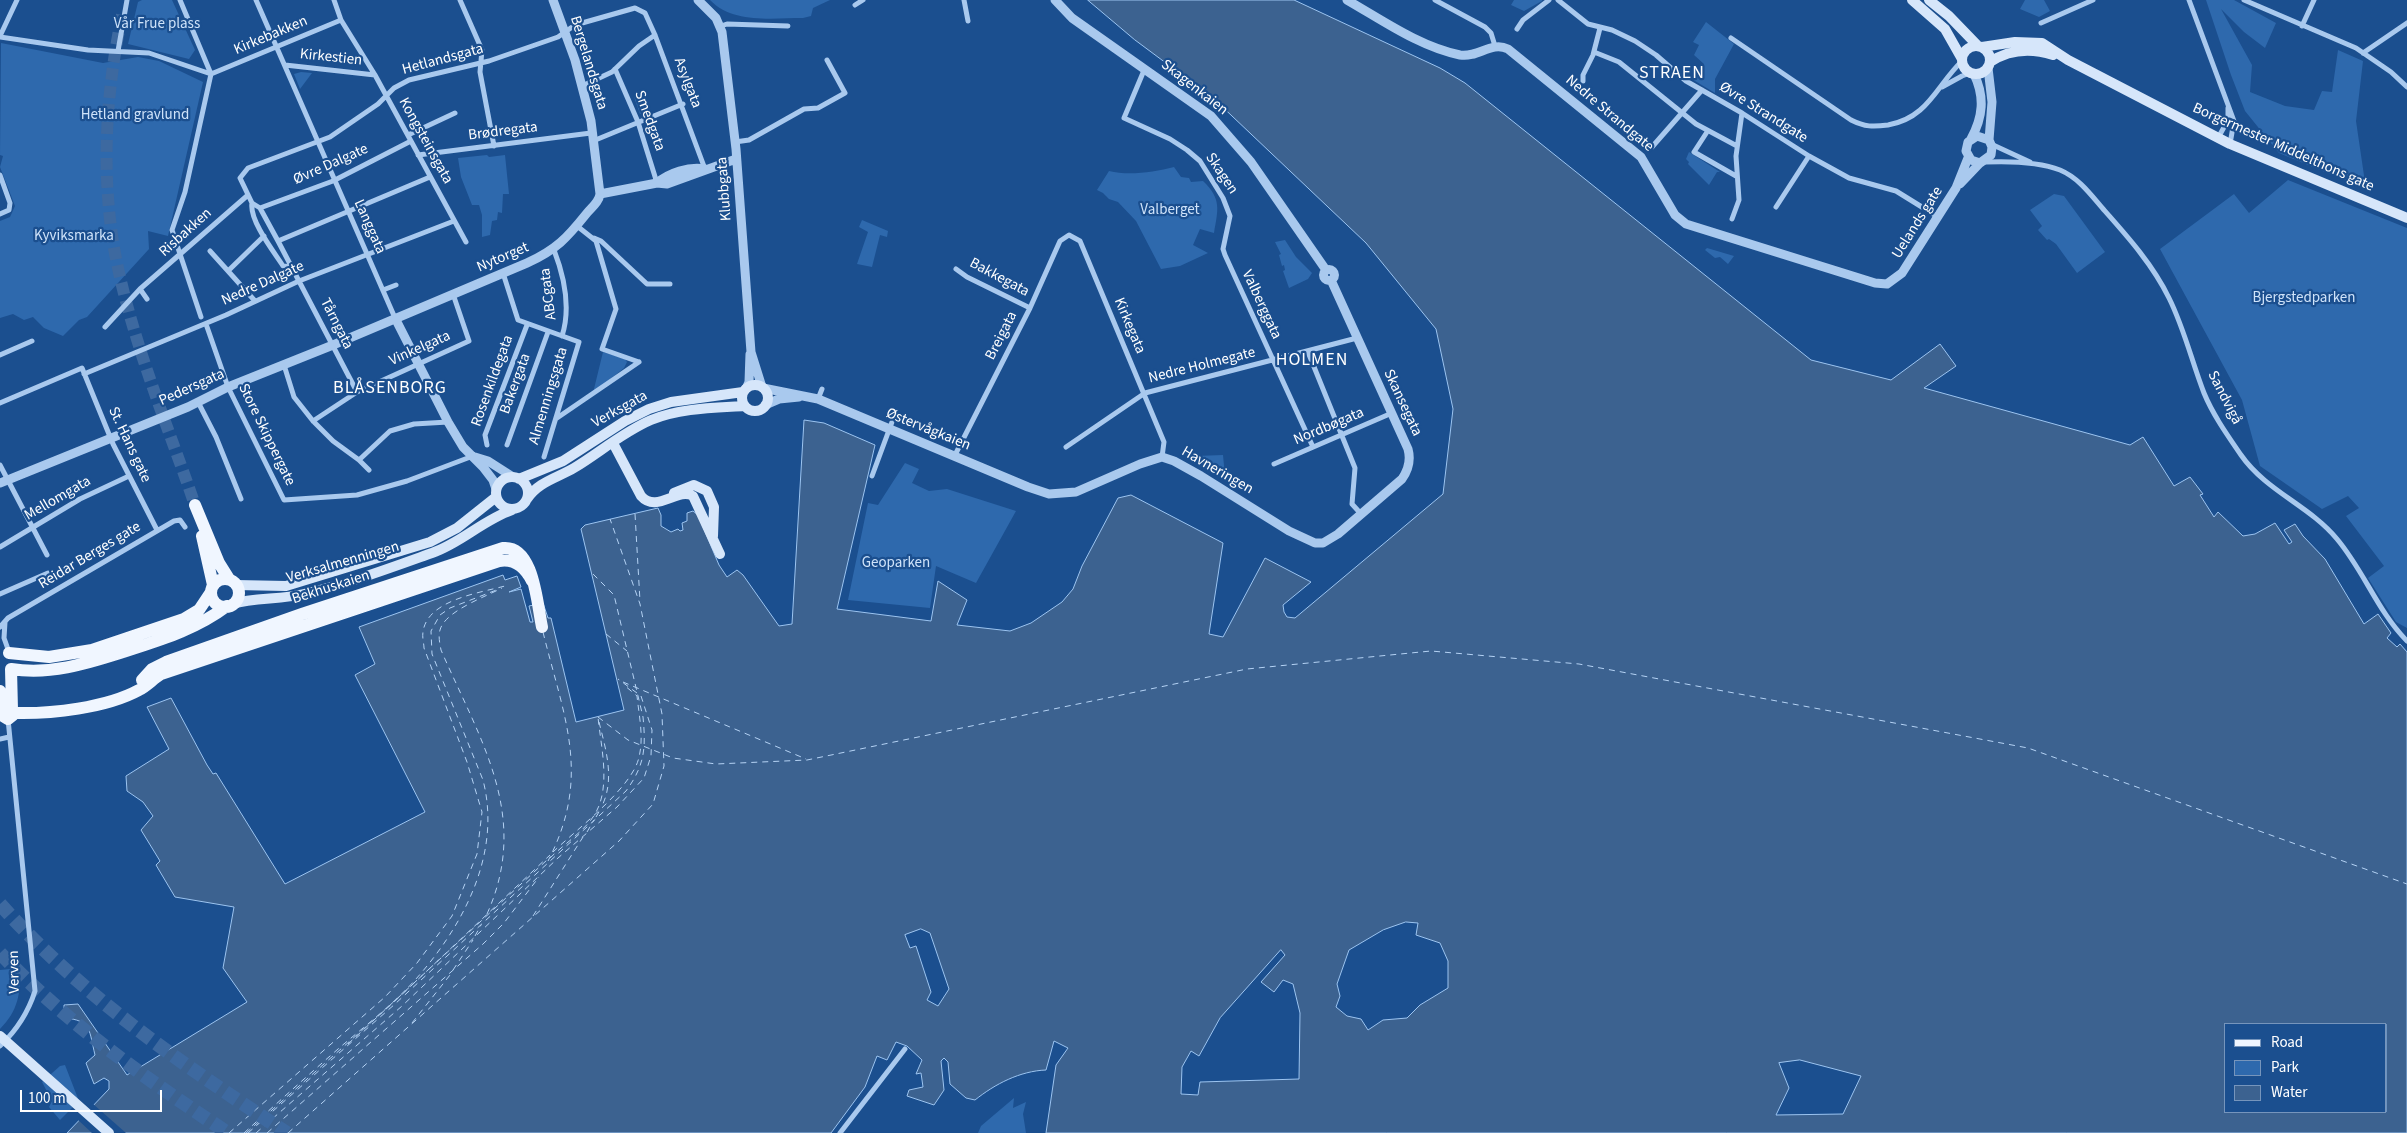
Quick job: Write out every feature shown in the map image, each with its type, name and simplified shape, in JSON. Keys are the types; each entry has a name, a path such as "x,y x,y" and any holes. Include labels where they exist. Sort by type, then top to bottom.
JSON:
{"main road":[{"path":"1912,0 1945,28 1962,60 1964,68 1973,76 1981,74 1989,68 1989,54 1929,0"},
{"name":"Borgermester Middelthons gate","path":"1980,47 2015,42 2042,43 2068,60 2230,144 2407,218"},
{"path":"1962,60 1966,49 1980,47"},
{"name":"Borgermester Middelthons gate","path":"1989,68 2001,55 2016,50 2043,52 2068,60"},
{"path":"753,385 762,387 767,394 765,404 756,410 745,406 742,399 745,391 753,385"},
{"name":"Verksgata","path":"516,478 563,461 633,416 650,409 671,402 745,391"},
{"name":"Verksgata","path":"527,499 538,486 572,470 638,426 661,417 745,406"},
{"name":"Verksgata","path":"613,443 644,500"},
{"path":"516,478 526,487 527,499 520,508 512,510 501,506 496,493 502,481 516,478"},
{"path":"644,500 654,501 694,484 707,491 714,507 714,542"},
{"name":"Verksalmenningen","path":"233,582 286,586 430,542 457,528 496,493"},
{"path":"644,500 657,503 692,495 696,499 720,554"},
{"path":"194,505 200,521 233,582 238,597 229,605 218,604 212,588 200,521"},
{"name":"Verksalmenningen","path":"5,671 42,671 87,663 179,634 203,622 229,605 250,599 279,598 304,594 433,553 459,541 497,515 512,510"},
{"name":"Bekhuskaien","path":"134,692 148,672 166,662 302,614 503,548 515,549 524,557 532,581 542,627"},
{"name":"Bekhuskaien","path":"9,713 81,707 134,692 161,674 499,561 517,563 525,570 532,581"},
{"path":"4,652 49,657 92,650 184,619 199,610 212,588 221,579 233,582"},
{"path":"161,674 170,666 294,624 351,599"},
{"name":"Verven","path":"4,652 13,659 5,671 9,713"},
{"name":"Verven","path":"0,691 9,713"},
{"path":"0,1036 108,1133"}],"street":[{"path":"17,0 0,36 88,50 149,53 211,74"},
{"path":"118,51 128,0"},
{"path":"180,0 211,74 184,192 172,230 201,317"},
{"name":"Langgata","path":"256,0 333,181 348,210 395,318 448,422 463,447 493,480 496,493"},
{"name":"Kongsteinsgata","path":"334,0 341,20 375,75 466,242"},
{"path":"460,0 482,50 480,72 494,146"},
{"name":"Bergelandsgata","path":"553,0 565,32 591,121 600,194"},
{"path":"698,0 721,26 727,24 788,26"},
{"path":"855,5 863,0"},
{"path":"964,0 968,21"},
{"name":"Skagenkaien","path":"1055,0 1072,18 1193,101 1230,136 1259,173 1326,270 1323,274 1324,278 1331,280"},
{"path":"1347,0 1420,40 1446,51 1470,55 1495,46 1488,29 1435,0"},
{"path":"1517,28 1549,0"},
{"name":"Øvre Strandgate","path":"1558,0 1579,18 1635,41 1656,55 1686,81 1742,113 1809,156 1849,178 1896,191 1939,218"},
{"path":"2041,23 2093,0"},
{"path":"2189,0 2234,121 2230,144"},
{"path":"2244,0 2363,53 2391,72 2407,87"},
{"path":"2302,26 2314,0"},
{"name":"Hetlandsgata","path":"240,178 248,168 317,144 330,137 399,86 418,78 481,64 558,37 575,25 633,8 640,9"},
{"name":"Asylgata","path":"640,9 645,13 655,35 705,168"},
{"name":"Kirkebakken","path":"211,74 341,20"},
{"path":"2363,53 2407,23"},
{"name":"Klubbgata","path":"721,26 735,142 751,352 762,387"},
{"path":"1583,81 1583,75 1594,52 1600,28"},
{"path":"581,87 615,69 639,46 655,35"},
{"path":"1731,38 1851,120 1868,127 1894,124 1919,113 1939,89 1948,74 1962,60"},
{"name":"Nedre Strandgate","path":"1495,46 1508,49 1639,154 1675,215 1686,224 1876,284 1887,284 1902,274"},
{"path":"1594,52 1619,62 1708,132 1737,146"},
{"path":"735,142 750,140 804,109 809,107 817,109 845,93 828,60"},
{"name":"Kirkestien","path":"285,65 375,75"},
{"name":"Skagen","path":"1145,68 1124,118 1170,140 1187,150 1200,162 1224,198 1230,216 1224,255"},
{"path":"1939,89 1952,80 1973,76 1982,103 1978,126 1966,148 1968,158 1983,162 1991,155 1990,128 1992,102 1989,68"},
{"name":"Smedgata","path":"615,69 638,122 657,183"},
{"path":"1652,148 1702,90"},
{"name":"Brødregata","path":"418,155 592,137 638,122 682,104"},
{"path":"2218,138 2228,120 2228,105"},
{"path":"408,135 455,113"},
{"path":"1732,219 1739,200 1736,176 1737,146 1742,113"},
{"path":"1708,132 1694,152 1736,176"},
{"path":"1971,139 1982,136 1990,142"},
{"name":"Øvre Dalgate","path":"260,208 333,181 411,141"},
{"name":"Sandvigå","path":"1990,142 2033,164"},
{"path":"1776,207 1809,156"},
{"name":"Uelands gate","path":"1902,274 1939,218 1956,188 1968,158"},
{"path":"600,194 657,183 665,176 697,167 705,168 736,159"},
{"name":"Uelands gate","path":"1956,188 1983,162"},
{"name":"Sandvigå","path":"1983,162 2033,164 2061,171 2080,182 2146,261 2170,299 2204,394 2242,455 2262,479 2324,524 2337,539 2392,626 2407,642"},
{"path":"0,175 10,203 6,212 0,214"},
{"path":"278,241 430,177"},
{"name":"Tårngata","path":"240,178 252,203 251,210 264,236 283,266 292,267"},
{"name":"Risbakken","path":"105,327 140,289 181,255 248,194"},
{"name":"Nytorget","path":"395,318 554,250 577,226 599,199 600,194"},
{"name":"Tårngata","path":"252,203 260,208 357,392"},
{"name":"Nedre Dalgate","path":"0,403 206,324 299,281 454,221"},
{"path":"577,226 603,242 647,284 670,284"},
{"name":"Breigata","path":"955,455 1030,308 1061,239 1067,235 1073,236"},
{"path":"228,271 264,236"},
{"name":"Kirkegata","path":"1073,236 1080,242 1164,442 1162,458"},
{"path":"557,419 639,362 602,349 616,309 594,238"},
{"name":"ABCgata","path":"554,250 563,282 566,304 565,326 562,336"},
{"path":"210,251 255,301"},
{"name":"Valberggata","path":"1224,255 1314,447"},
{"name":"Bakkegata","path":"956,269 967,277 1030,308"},
{"name":"ABCgata","path":"503,273 518,320 527,325 579,342"},
{"name":"Skansegata","path":"1329,540 1402,479 1408,469 1410,458 1408,449 1331,280"},
{"path":"383,290 396,285"},
{"path":"140,289 147,299"},
{"name":"Vinkelgata","path":"313,421 357,392 469,341 453,294"},
{"name":"Pedersgata","path":"4,482 395,318"},
{"name":"Store Skippergate","path":"206,324 228,387 284,500 357,495 407,481 473,456"},
{"name":"Rosenkildegata","path":"487,445 485,434 527,325"},
{"name":"Bakergata","path":"506,445 548,332"},
{"name":"Nedre Holmegate","path":"1066,447 1144,394 1357,338"},
{"path":"0,355 32,341"},
{"name":"Almenningsgata","path":"544,457 579,342"},
{"name":"Klubbgata","path":"745,391 748,382 751,352"},
{"path":"1308,352 1355,468 1352,504 1362,514"},
{"path":"284,365 294,396 313,421 333,441 359,460 369,470"},
{"name":"St. Hans gate","path":"83,371 111,438 157,530"},
{"name":"Østervågkaien","path":"762,387 803,394 890,426 1028,487"},
{"path":"818,399 822,389"},
{"name":"Østervågkaien","path":"765,404 789,398 818,399"},
{"path":"198,402 216,437 241,499"},
{"name":"Nordbøgata","path":"1274,464 1392,413"},
{"path":"359,460 390,430 414,424 448,422"},
{"path":"872,476 890,426"},
{"name":"Langgata","path":"473,456 488,461 516,478"},
{"name":"Havneringen","path":"1028,487 1049,494 1076,492 1140,464 1162,458 1174,461 1201,476 1311,542 1329,540"},
{"path":"0,465 4,482 33,528 47,555"},
{"name":"Mellomgata","path":"0,547 80,499 129,476"},
{"name":"Reidar Berges gate","path":"0,627 6,621 157,530 178,519 185,527"},
{"path":"0,586 2,593 48,573"},
{"path":"4,652 6,621"},
{"name":"Verven","path":"0,1046 22,1020 35,991 9,713"},
{"path":"0,739 10,737"},
{"path":"840,1133 905,1049"}],"green space":[{"name":"Vår Frue plass","path":"142,0 172,0 195,50 189,59 128,44 138,2"},
{"path":"710,0 830,0 813,8 811,16 766,19 730,13 719,8"},
{"path":"1514,0 1542,1 1524,11 1511,5"},
{"path":"2025,0 2044,0 2050,11 2039,17 2020,9"},
{"path":"2206,0 2234,0 2276,23 2265,48 2244,32 2221,9 2252,65 2250,92 2285,106 2314,110 2322,91 2332,92 2338,50 2363,61 2356,121 2366,189 2279,153 2245,111"},
{"path":"1706,22 1734,44 1715,79 1715,93 1690,78 1704,64 1694,55 1699,45 1693,42"},
{"path":"1,43 103,63 138,57 159,61 203,82 168,236 148,231 149,249 87,317 79,320 63,336 44,328 33,317 24,320 13,314 0,318 0,221 10,217 15,206 0,167 3,156 0,155"},
{"path":"301,72 312,73 300,89 294,74"},
{"path":"644,94 650,110 640,114 634,97"},
{"path":"1689,152 1720,172 1717,172 1709,185 1688,164 1689,162 1686,159"},
{"path":"487,155 489,157 505,155 509,194 503,194 502,213 498,212 497,220 492,221 490,235 482,237 482,215 479,205 472,205 461,177 458,158"},
{"name":"Valberget","path":"1174,167 1181,177 1189,178 1191,182 1203,181 1209,187 1216,199 1217,218 1214,233 1200,229 1193,245 1208,253 1180,266 1161,269 1136,221 1118,202 1109,199 1097,190 1109,171 1142,173"},
{"name":"Bjergstedparken","path":"2288,180 2407,228 2407,628 2396,622 2368,578 2384,566 2346,516 2359,508 2348,496 2322,509 2260,466 2242,400 2160,249 2234,194 2249,213"},
{"path":"2054,194 2064,196 2105,252 2077,273 2056,244 2049,239 2047,240 2038,230 2042,226 2030,210"},
{"path":"862,220 888,231 887,237 880,235 872,267 857,264 868,232 859,227"},
{"path":"1285,240 1296,257 1312,273 1308,279 1289,288 1283,271 1285,270 1284,265 1282,266 1279,255 1281,254 1275,242"},
{"path":"1707,248 1734,256 1728,264 1720,257 1715,258 1705,250"},
{"path":"603,352 625,359 627,362 624,368 593,393"},
{"path":"1223,455 1225,476 1221,476 1195,458 1196,456"},
{"name":"Geoparken","path":"905,463 919,469 912,483 929,491 947,489 1016,511 976,583 936,566 930,608 848,600 868,503 878,505"},
{"path":"20,968 19,994 15,1008 0,1029 0,970"},
{"path":"65,1065 79,1101 60,1120 49,1107 52,1101 42,1082 60,1066"},
{"path":"1014,1098 1013,1108 1026,1102 1023,1114 1026,1133 978,1133 981,1126"}],"water":[{"path":"1088,0 1294,0 1440,68 1465,83 1811,360 1891,380 1940,344 1956,366 1924,388 2130,445 2143,437 2174,486 2190,477 2203,494 2200,495 2214,517 2218,512 2243,536 2255,534 2275,523 2289,544 2292,542 2284,530 2295,524 2303,536 2325,559 2364,624 2378,614 2391,633 2387,638 2397,647 2400,644 2407,652 2407,1133 1046,1133 1056,1065 1068,1048 1054,1041 1046,1070 1008,1079 975,1100 966,1098 950,1084 948,1062 944,1058 941,1061 944,1090 934,1105 907,1096 909,1090 923,1087 921,1073 916,1074 922,1060 907,1046 896,1042 887,1060 877,1056 865,1087 831,1133 67,1133 109,1089 109,1081 104,1078 94,1084 86,1063 95,1055 90,1033 85,1024 80,1021 64,1018 64,1005 78,1004 127,1075 247,1002 223,968 234,907 175,897 156,865 160,861 141,830 153,816 143,802 127,791 126,776 169,749 147,707 171,698 207,765 213,774 216,773 285,884 425,812 355,675 375,664 359,627 503,575 505,580 517,576 521,587 509,592 521,589 530,622 533,622 529,606 543,603 548,618 551,618 576,722 624,710 581,529 585,525 658,508 661,515 661,526 671,532 678,529 680,531 683,530 682,523 687,521 687,513 693,511 698,515 719,565 727,577 737,570 743,575 779,626 792,624 804,420 824,423 875,445 837,609 931,621 938,581 967,600 957,625 1010,631 1031,623 1062,602 1073,589 1082,566 1118,498 1131,495 1223,543 1209,634 1223,637 1265,558 1311,582 1283,605 1287,617 1295,618 1443,494 1453,409 1436,329 1366,243 1213,98 1135,40","holes":["1406,922 1418,923 1416,935 1440,943 1448,961 1448,988 1420,1005 1407,1018 1383,1020 1368,1030 1361,1019 1347,1016 1336,1007 1340,996 1337,984 1349,950 1383,930","921,929 930,933 949,989 938,1006 927,1000 931,992 916,946 910,948 905,935","1281,950 1285,955 1261,982 1274,992 1283,980 1293,984 1300,1013 1299,1079 1200,1082 1198,1095 1181,1094 1182,1067 1191,1051 1199,1056 1220,1018","1800,1060 1861,1076 1843,1114 1776,1115 1789,1088 1779,1063"]}],"pier":[{"path":"92,1103 126,1133 92,1133 77,1119"}],"ferry route":[{"path":"635,514 640,601"},
{"path":"288,1133 619,841 653,804 664,766 662,714 640,604 610,519"},
{"path":"248,1133 395,1004 626,791 632,782 643,756 643,717 614,595 592,573"},
{"path":"229,1133 385,997 417,963 452,916 477,854 482,812 467,762 424,648 423,632 427,621 434,612 444,605 469,595 505,586"},
{"path":"487,914 499,878 504,844 502,811 495,779 484,747 441,650 439,635 443,623 457,611 502,588"},
{"path":"244,1133 403,993 438,951 466,906 483,858 487,832 487,806 483,780 432,654 431,631 440,615 450,608 499,589"},
{"path":"543,632 565,720 570,747 571,774 569,801 561,830 548,861"},
{"path":"606,634 627,651"},
{"path":"598,717 628,740 673,758 716,764 807,760 1247,669 1431,651 1579,664 2028,748 2407,884"},
{"path":"256,1133 402,1006 558,858 617,807 644,778 651,756 652,730 641,696 618,679"},
{"path":"623,682 806,759"},
{"path":"553,852 603,807 635,769 639,757 641,726 637,696 624,685"},
{"path":"550,858 584,828 599,806 604,782 604,768 598,717"},
{"path":"599,722 609,775 606,796 602,806"},
{"path":"596,817 600,810"},
{"path":"587,832 594,820"},
{"path":"533,916 583,837"},
{"path":"246,1133 394,1002 550,855"},
{"path":"348,1044 547,860"},
{"path":"267,1133 483,944 504,923 539,877"},
{"path":"475,936 481,925"},
{"path":"453,970 473,940"},
{"path":"412,1023 450,975"}],"tunnel":[{"path":"122,15 112,73 107,131 108,190 114,248 129,313 139,346 195,505"},
{"path":"0,904 32,938 100,1000 172,1055 287,1133"},
{"path":"0,953 80,1027 167,1092 228,1133"}],"district":[{"name":"STRAEN","path":"1672,74"},
{"name":"HOLMEN","path":"1312,361"},
{"name":"BLÅSENBORG","path":"390,389"}],"park label":[{"name":"Hetland gravlund","path":"135,116"},
{"name":"Kyviksmarka","path":"74,237"}]}
